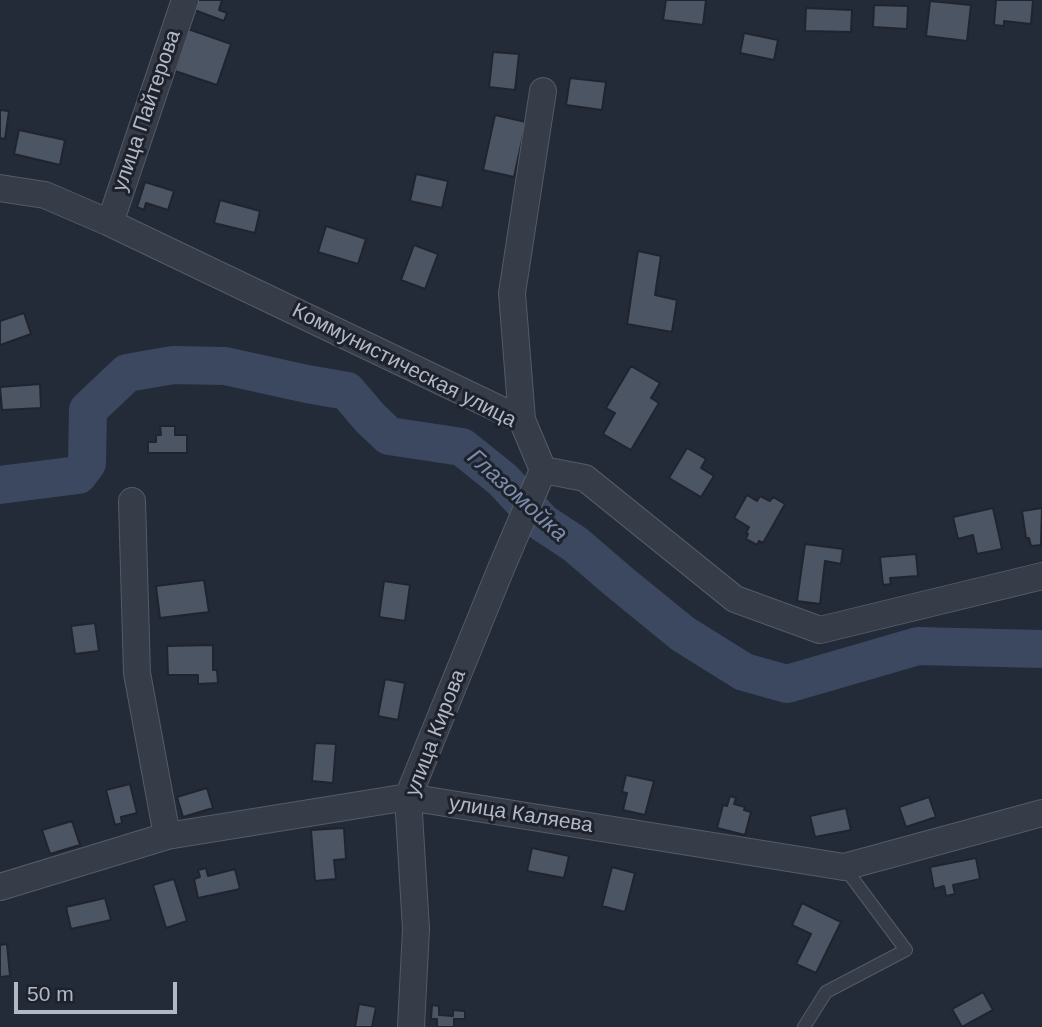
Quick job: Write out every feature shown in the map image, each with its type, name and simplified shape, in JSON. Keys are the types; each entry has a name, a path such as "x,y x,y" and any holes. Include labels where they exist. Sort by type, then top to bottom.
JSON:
{"street":[{"name":"улица Пайтерова","path":"110,223 185,0"},
{"path":"522,420 512,293 544,91"},
{"name":"Коммунистическая улица","path":"0,188 45,195 110,223 522,420 543,470"},
{"path":"543,470 584,478 735,599 820,630 1042,576"},
{"name":"улица Кирова","path":"411,1027 416,929 408,797 543,470"},
{"path":"132,501 137,673 167,836"},
{"name":"улица Каляева","path":"0,887 167,836 408,797 844,867 1042,813"}],"lane":[{"path":"804,1027 827,992 906,950 844,867"}],"building":[{"path":"192,0 222,0 219,10 227,13 224,21 189,8"},
{"path":"666,0 706,0 703,25 663,20"},
{"path":"996,0 1033,0 1031,24 1004,21 1004,26 994,25"},
{"path":"930,1 971,5 967,41 926,36"},
{"path":"874,5 908,6 907,29 873,27"},
{"path":"806,8 852,10 851,32 805,31"},
{"path":"188,29 231,44 217,85 175,71"},
{"path":"744,33 778,40 774,60 740,53"},
{"path":"493,52 519,54 515,90 489,87"},
{"path":"570,78 606,82 602,110 566,105"},
{"path":"0,110 9,111 5,139 0,138"},
{"path":"495,115 526,122 514,177 483,170"},
{"path":"19,130 65,140 60,165 14,154"},
{"path":"416,174 448,181 442,208 410,201"},
{"path":"145,182 174,191 168,210 146,203 144,210 137,207"},
{"path":"220,200 260,211 255,233 214,223"},
{"path":"326,226 366,239 358,264 318,252"},
{"path":"414,245 438,254 425,289 401,280"},
{"path":"638,251 661,256 655,295 677,300 672,332 627,324"},
{"path":"24,313 31,334 0,345 0,321"},
{"path":"631,366 660,383 651,398 659,403 631,450 603,434 615,413 606,408"},
{"path":"40,384 41,408 2,410 0,387"},
{"path":"160,426 175,426 175,435 187,435 187,453 148,453 148,442 156,442 156,435 161,435"},
{"path":"687,448 706,459 701,468 714,476 701,497 669,478"},
{"path":"747,495 757,501 760,496 770,501 773,497 785,504 763,543 759,541 757,545 746,539 749,527 734,518"},
{"path":"993,508 1002,549 977,554 973,535 958,539 953,517"},
{"path":"1042,508 1041,545 1031,546 1029,538 1026,538 1022,511"},
{"path":"805,544 843,549 841,564 825,561 820,604 797,601"},
{"path":"916,554 918,576 890,578 891,584 883,585 880,557"},
{"path":"204,580 209,612 160,618 156,586"},
{"path":"384,581 410,585 405,621 379,617"},
{"path":"95,623 99,651 75,654 71,626"},
{"path":"213,645 213,670 217,670 218,683 198,684 198,675 168,675 167,646"},
{"path":"385,679 405,683 398,720 378,716"},
{"path":"315,743 336,744 333,783 312,781"},
{"path":"626,775 654,781 645,815 623,810 627,793 622,792"},
{"path":"130,784 137,813 121,817 122,823 115,825 106,790"},
{"path":"207,788 213,808 183,817 177,797"},
{"path":"730,796 736,798 734,804 751,812 745,835 717,828 723,805 727,806"},
{"path":"929,797 936,817 906,827 899,807"},
{"path":"846,808 851,830 815,837 810,816"},
{"path":"72,821 80,845 50,854 42,830"},
{"path":"344,828 346,859 334,860 336,879 315,881 311,830"},
{"path":"532,848 569,856 564,878 527,871"},
{"path":"976,858 980,879 953,885 955,894 946,896 944,886 934,889 930,867"},
{"path":"612,867 635,873 625,912 602,906"},
{"path":"206,868 208,876 235,869 240,889 198,898 194,879 200,877 198,870"},
{"path":"174,879 187,921 166,928 153,885"},
{"path":"105,898 111,920 71,929 66,907"},
{"path":"802,903 841,922 816,973 796,964 811,934 792,925"},
{"path":"7,944 10,976 0,977 0,945"},
{"path":"983,992 993,1010 962,1027 952,1009"},
{"path":"359,1004 376,1007 372,1027 355,1027"},
{"path":"432,1005 439,1006 439,1015 453,1016 453,1010 465,1011 465,1019 454,1019 454,1027 437,1027 437,1019 431,1019"}],"waterway":[{"name":"Глазомойка","path":"0,485 78,475 87,463 88,410 127,373 173,365 225,366 347,391 389,436 462,447 503,480 543,523 575,544 683,634 744,672 787,684 918,646 1042,649"}]}
